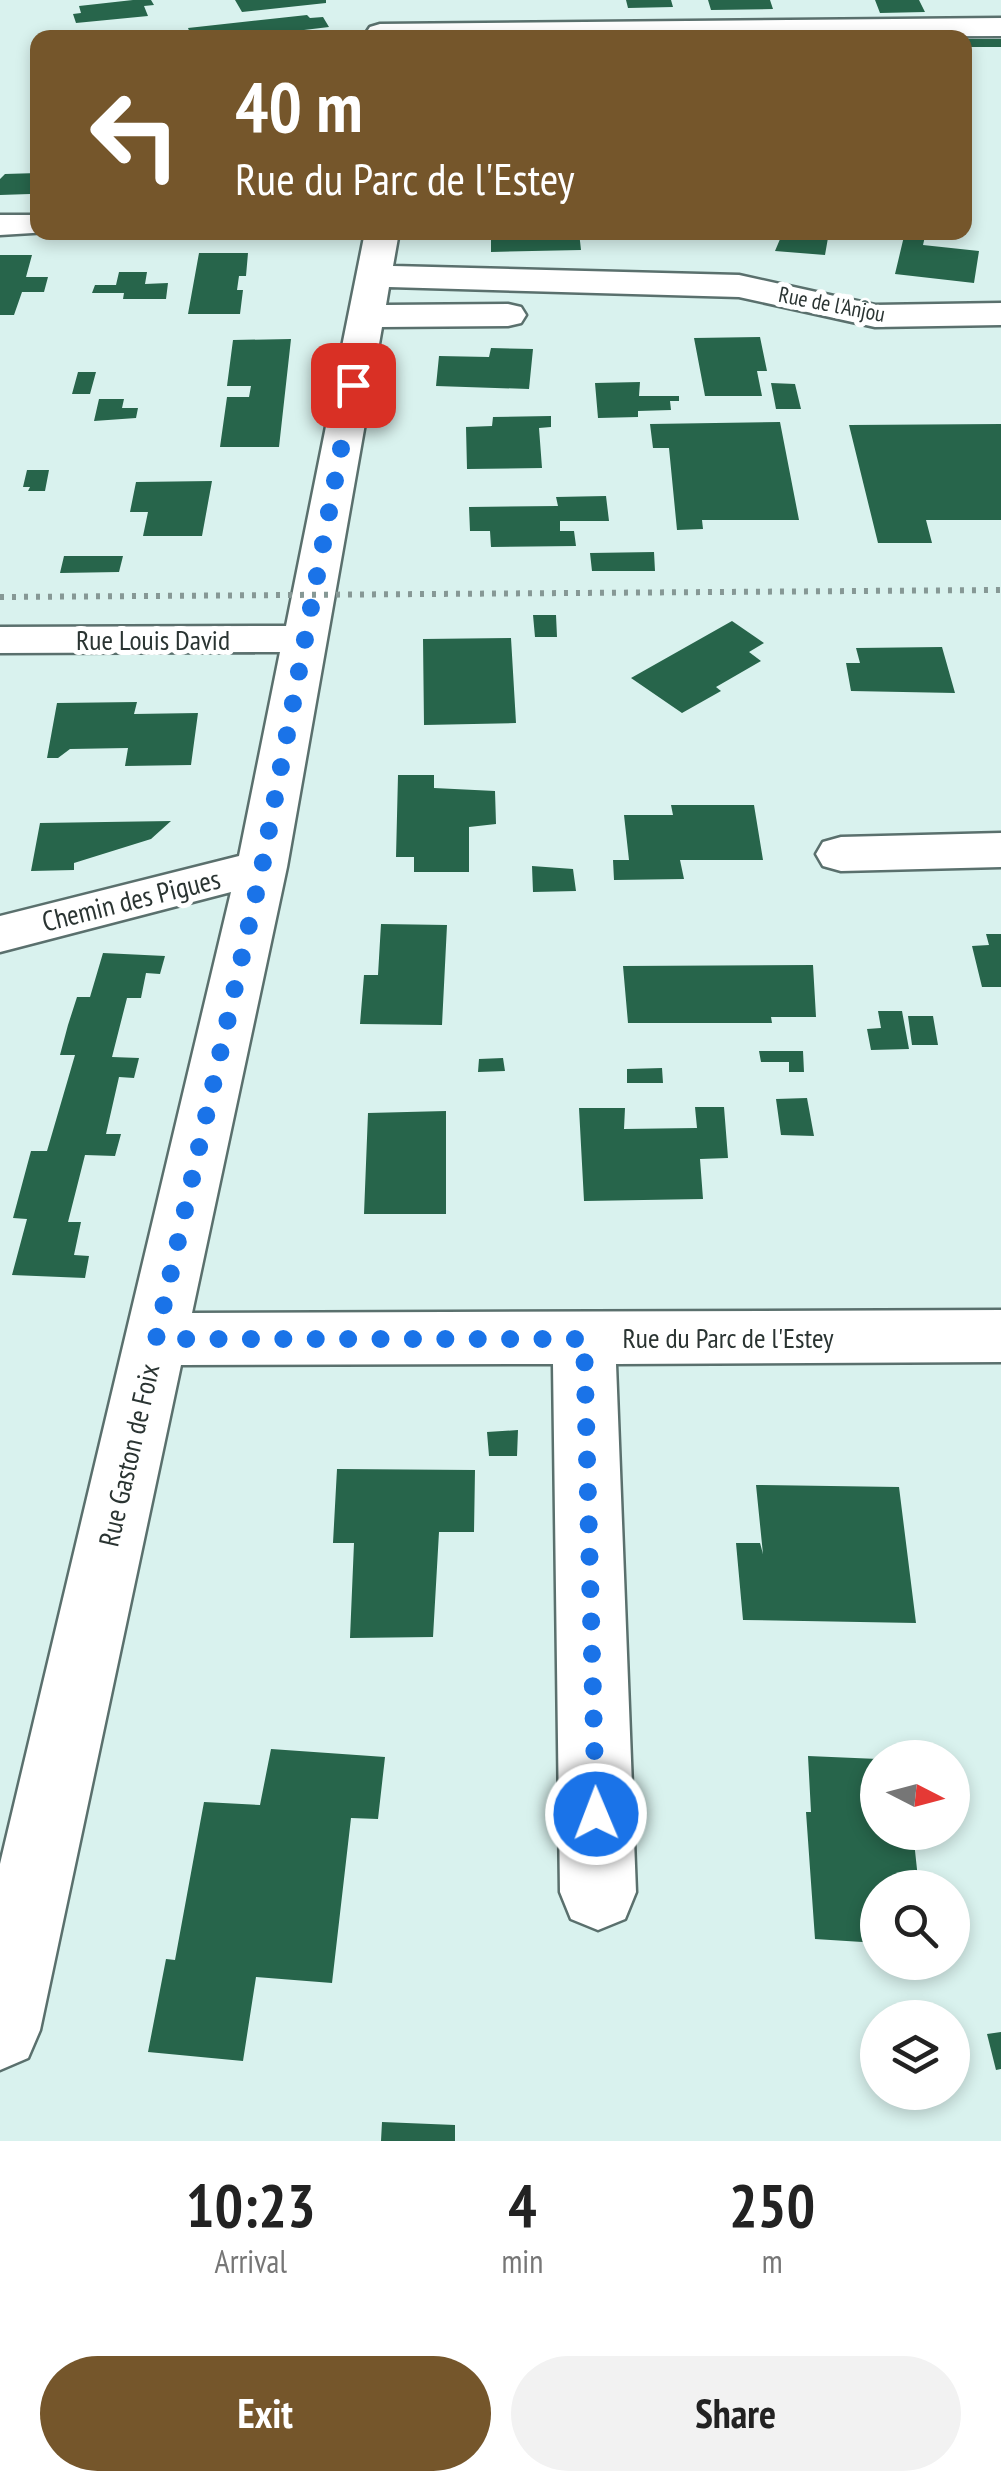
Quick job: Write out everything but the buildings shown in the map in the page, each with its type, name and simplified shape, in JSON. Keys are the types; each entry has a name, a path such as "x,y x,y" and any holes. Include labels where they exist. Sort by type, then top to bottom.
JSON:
{"street":[{"path":"376,0 379,30"},
{"path":"768,30 1001,27"},
{"path":"0,225 30,224"},
{"name":"Rue de l'Anjou","path":"373,275 617,314 647,307 663,294 663,285 740,286 874,316 1001,314"},
{"name":"Rue Gaston de Foix","path":"0,2030 262,867 373,275"},
{"name":"Rue Louis David","path":"0,640 305,639"},
{"path":"841,854 1001,850"},
{"name":"Chemin des Pigues","path":"0,934 262,867"},
{"name":"Rue du Parc de l'Estey","path":"156,1339 1001,1336"},
{"path":"584,1339 598,1892"}],"railway":[{"path":"0,597 1001,590"}],"route":[{"path":"353,385 262,867 156,1339 584,1339 596,1814"}]}
